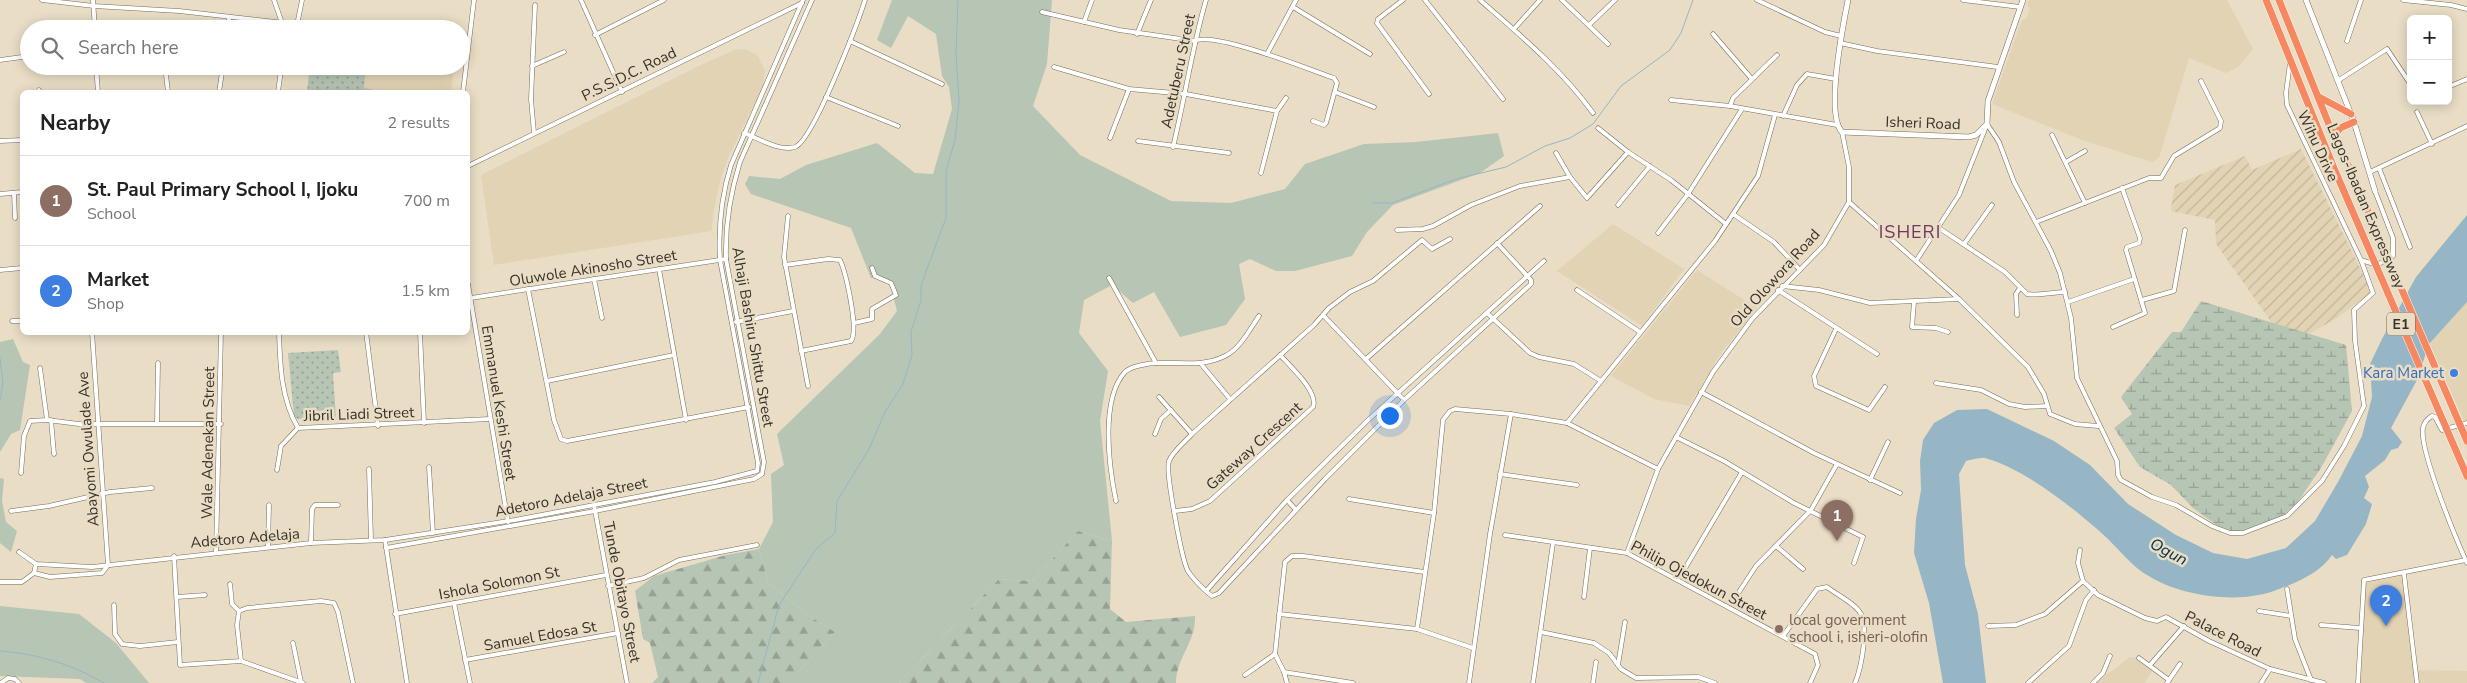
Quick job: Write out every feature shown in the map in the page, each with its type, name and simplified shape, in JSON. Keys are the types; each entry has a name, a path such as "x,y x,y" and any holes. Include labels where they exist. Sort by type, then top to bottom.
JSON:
{"highway":[{"name":"Lagos-Ibadan Expressway","path":"2266,0 2336,173 2467,476"},
{"name":"Lagos-Ibadan Expressway","path":"2279,0 2334,137 2349,167 2467,441"},
{"path":"2319,97 2351,114"},
{"path":"2334,137 2340,128 2354,122"}],"street":[{"path":"42,0 250,20"},
{"path":"93,0 95,20"},
{"path":"274,0 281,20"},
{"path":"298,20 302,0"},
{"path":"470,32 474,0"},
{"path":"581,0 622,92"},
{"path":"595,35 664,0"},
{"path":"744,133 784,148 797,147 809,132 826,97 865,0"},
{"path":"1084,22 1092,0"},
{"path":"1137,34 1151,0"},
{"name":"Adetuberu Street","path":"1173,147 1186,94 1195,41 1206,0"},
{"path":"1267,54 1296,0"},
{"path":"1403,0 1378,19 1377,23 1429,94"},
{"path":"1425,0 1503,99"},
{"path":"1480,0 1514,29 1578,92 1593,112"},
{"path":"1514,29 1540,0"},
{"path":"1562,0 1608,44"},
{"path":"1589,25 1615,0"},
{"path":"1757,0 1816,28 1841,36"},
{"path":"1671,100 1730,106 1837,125 1835,119 1836,80 1841,36 1848,0"},
{"path":"1963,0 2020,7"},
{"path":"1916,261 1963,188 1987,124 1988,101 1998,67 2023,0"},
{"path":"2306,0 2339,80 2393,238 2393,256 2378,265 2361,260"},
{"path":"2347,41 2361,0"},
{"path":"2403,0 2451,5 2467,9"},
{"path":"802,1 811,2"},
{"name":"P.S.S.D.C. Road","path":"470,165 622,92 802,1"},
{"name":"Alhaji Bashiru Shittu Street","path":"758,470 720,260 718,226 722,195 731,165 802,1"},
{"name":"Alhaji Bashiru Shittu Street","path":"762,474 764,462 726,259 725,230 732,187 751,136 811,2"},
{"path":"534,134 531,99 535,5"},
{"path":"1293,7 1370,54"},
{"path":"1042,12 1137,34 1195,41 1208,40 1267,54 1336,80 1335,92 1326,123 1324,125 1314,121"},
{"path":"1712,34 1752,78"},
{"path":"850,41 942,84"},
{"path":"1840,43 1998,67"},
{"path":"2339,80 2385,49 2389,50 2407,79"},
{"path":"532,66 564,52"},
{"path":"1730,106 1732,98 1777,55"},
{"path":"0,60 20,57"},
{"name":"Wihu Drive","path":"2098,426 2117,461 2118,475 2121,480 2152,497 2176,505 2212,526 2230,533 2243,534 2283,518 2322,482 2344,446 2364,406 2354,310 2374,293 2361,260 2287,105 2286,93 2290,59"},
{"path":"1054,67 1128,89 1186,94 1277,111"},
{"path":"1783,116 1797,85 1807,74 1836,80"},
{"path":"97,75 98,90"},
{"path":"167,75 168,90"},
{"path":"219,90 222,75"},
{"path":"278,90 280,75"},
{"path":"463,90 465,75"},
{"path":"2452,85 2467,78"},
{"path":"2036,222 2149,178 2161,178 2174,156 2222,126 2201,81"},
{"path":"1110,138 1128,89"},
{"path":"1335,92 1374,107"},
{"path":"826,97 898,126"},
{"path":"1261,173 1277,111 1286,98"},
{"path":"1658,233 1688,194 1742,109"},
{"path":"2417,112 2432,144"},
{"path":"1567,424 1733,214 1758,176 1775,115"},
{"path":"1849,202 1959,299 2028,367 2037,378 2050,414 2064,421 2098,426 2077,378 2068,302 2051,251 2014,182 1999,142 1987,124"},
{"name":"Isheri Road","path":"1842,132 1968,137 1976,135 1987,124"},
{"name":"Old Olowora Road","path":"1626,553 1658,469 1725,353 1778,290 1824,245 1849,202 1850,167 1842,132 1837,125"},
{"path":"2370,172 2467,126"},
{"path":"1598,128 1726,224"},
{"path":"2052,134 2085,203"},
{"path":"0,141 20,140"},
{"path":"1138,141 1229,153"},
{"path":"2066,162 2085,151"},
{"path":"1556,153 1584,197 1588,198 1628,152"},
{"path":"1618,205 1650,166"},
{"path":"2379,168 2410,247"},
{"path":"1397,230 1423,229 1433,226 1471,205 1520,186 1570,177"},
{"path":"2113,327 2145,314 2126,250 2127,247 2139,243 2140,238 2122,188"},
{"path":"0,194 20,192"},
{"path":"14,193 15,218"},
{"path":"1964,244 1992,205"},
{"path":"1366,360 1497,242 1540,206"},
{"path":"1733,214 1774,242 1800,270"},
{"path":"788,216 784,250 785,265 808,386"},
{"path":"1939,228 2005,272 2020,288 2032,295 2043,292 2065,292"},
{"path":"2142,300 2174,291 2185,230"},
{"path":"1450,238 1432,249 1422,240 1373,281 1343,297 1192,434 1169,462 1169,480 1188,570 1210,594 1215,596 1404,400 1495,320 1531,284 1532,280 1497,242"},
{"name":"Oluwole Akinosho Street","path":"471,298 726,259"},
{"path":"785,265 828,259 840,260 854,323 855,334 851,341 802,351"},
{"path":"1207,590 1287,500 1398,393 1544,261"},
{"path":"0,270 20,268"},
{"path":"854,323 872,319 872,309 896,295 891,283 875,276 872,268"},
{"path":"659,269 686,420"},
{"path":"1109,278 1156,363"},
{"path":"2068,302 2134,279"},
{"path":"594,280 602,318"},
{"path":"1782,286 1819,290 1870,302 1959,299"},
{"path":"2017,315 2016,294 2020,288"},
{"path":"528,289 556,427 561,439 567,441 753,406"},
{"path":"1577,290 1640,332"},
{"path":"1778,290 1877,354"},
{"name":"Emmanuel Keshi Street","path":"470,293 509,527"},
{"path":"1914,302 1912,327 1936,328 1948,332"},
{"path":"731,324 793,311"},
{"path":"1487,313 1530,353 1539,357 1574,364 1601,381"},
{"path":"1323,315 1404,400"},
{"path":"1116,501 1110,433 1113,394 1129,369 1156,363 1201,364 1227,356 1235,350 1259,316"},
{"path":"12,321 20,321"},
{"path":"1836,329 1814,376 1816,386 1869,410 1885,387"},
{"name":"Abayomi Owulade Ave","path":"92,335 108,565"},
{"name":"Wale Adenekan Street","path":"216,553 222,335"},
{"name":"Jibril Liadi Street","path":"279,335 284,392 288,408 298,428 378,426 490,419"},
{"path":"366,335 378,426"},
{"path":"420,335 424,423"},
{"path":"547,380 674,355"},
{"name":"Gateway Crescent","path":"1176,511 1210,502 1313,407 1315,402 1313,394 1280,355"},
{"path":"157,424 158,363"},
{"path":"1201,364 1230,399"},
{"path":"40,368 54,454"},
{"path":"1936,383 1981,390 2014,405 2047,406"},
{"path":"1701,392 1837,464 1900,493"},
{"path":"1159,397 1192,434"},
{"path":"1417,629 1434,513 1443,420 1446,415 1455,409 1511,414 1567,424 1658,469"},
{"path":"1155,434 1161,419 1171,410"},
{"path":"1469,683 1500,474 1511,414"},
{"path":"2358,683 2364,580 2466,562 2426,455 2423,431 2425,423 2432,416 2435,417 2442,430 2467,423"},
{"path":"20,473 21,452 30,421 49,420 97,424 221,424"},
{"path":"277,470 281,446 298,428"},
{"path":"1676,437 1742,472 1794,503 1863,537 1854,563"},
{"path":"1870,480 1888,442"},
{"path":"1735,598 1756,566 1811,510 1837,464"},
{"path":"429,466 433,533"},
{"path":"369,469 370,540"},
{"path":"386,548 595,511 754,479 762,474 758,470"},
{"name":"Adetoro Adelaja Street","path":"385,540 508,521 594,505 715,482 758,470"},
{"path":"1684,570 1742,472"},
{"path":"1500,474 1577,485"},
{"path":"11,512 49,506 102,493 152,488"},
{"path":"1349,499 1434,513"},
{"path":"1287,500 1296,510"},
{"path":"268,505 268,547"},
{"path":"311,543 312,509 314,506 338,505"},
{"name":"Tunde Obitayo Street","path":"594,505 627,683"},
{"name":"Philip Ojedokun Street","path":"1505,535 1626,553 1709,599 1783,636 1817,658 1817,669 1810,683"},
{"path":"385,540 407,683"},
{"name":"Adetoro Adelaja","path":"108,565 174,556 311,543 385,540"},
{"path":"1533,683 1553,543"},
{"path":"608,586 644,578 680,560 757,545"},
{"path":"1776,546 1803,569"},
{"path":"1584,596 1590,548"},
{"path":"1988,626 2016,625 2046,614 2083,581 2078,559 2080,550"},
{"path":"19,552 36,564 75,567 108,565"},
{"path":"174,556 178,661 183,666 241,661 302,683"},
{"path":"1287,683 1275,654 1284,566 1288,558 1292,556 1425,572"},
{"path":"0,582 22,582 34,573 36,564"},
{"path":"34,573 50,577 100,573 104,572 108,565"},
{"path":"2404,574 2417,683"},
{"name":"Ishola Solomon St","path":"395,614 606,575"},
{"name":"Palace Road","path":"2083,581 2098,595 2145,618 2157,621 2166,617 2209,641 2270,670 2324,683"},
{"path":"230,584 232,604 239,611"},
{"path":"1783,636 1817,589 1827,587 1859,611 1863,619 1861,666 1855,683"},
{"path":"2287,589 2298,652 2311,680"},
{"path":"2028,683 2069,646 2086,600 2094,590"},
{"path":"177,597 205,595"},
{"path":"239,611 266,606 321,601 334,602 338,612 353,683"},
{"path":"454,603 470,683"},
{"path":"114,605 115,634 122,644 140,646 178,642"},
{"path":"239,611 237,625 241,661"},
{"path":"2259,611 2291,616"},
{"path":"1279,614 1417,629 1473,648"},
{"path":"1618,665 1625,622"},
{"path":"2321,625 2360,628"},
{"path":"2150,665 2184,626"},
{"path":"1541,632 1594,643 1609,653 1618,665 1636,678 1698,676 1715,683"},
{"name":"Samuel Edosa St","path":"465,660 618,633"},
{"path":"293,643 302,683"},
{"path":"1245,675 1275,654"},
{"path":"2093,683 2103,673 2110,656"},
{"path":"2139,658 2150,665 2168,682 2180,664"},
{"path":"1593,683 1596,662"},
{"path":"2261,683 2270,670"},
{"path":"1284,672 1353,683"},
{"path":"1,683 8,678 15,679 19,683"}],"shaded area":[{"path":"2029,0 2227,0 2253,49 2238,67 2226,73 2189,58 2159,158 2152,162 2085,141 1992,104 2022,20 2026,19 2030,9 2027,5"},
{"path":"746,49 758,56 765,71 763,86 729,156 720,181 713,215 712,231 494,265 481,175 701,65 735,50"},
{"path":"309,75 453,75 451,90 307,90"},
{"path":"2301,149 2372,292 2337,318 2288,346 2216,244 2215,220 2171,211 2171,207 2175,185 2245,156 2252,170"},
{"path":"1613,224 1684,269 1642,326 1557,271"},
{"path":"1697,270 1757,308 1721,353 1689,406 1654,399 1611,376"},
{"name":"Kara Market","path":"2467,302 2467,427 2429,344"},
{"path":"2403,575 2414,670 2467,671 2467,683 2360,683 2365,583"},
{"path":"2130,657 2135,657 2153,670 2144,683 2096,683"}],"green space":[{"path":"892,0 1052,0 1047,64 1033,106 1080,155 1171,201 1231,203 1285,189 1305,164 1364,144 1416,142 1498,133 1504,156 1480,173 1393,205 1367,232 1352,256 1295,271 1276,271 1250,259 1239,264 1245,299 1226,325 1180,337 1154,292 1133,303 1112,285 1084,300 1079,333 1108,371 1100,421 1112,541 1078,531 1032,581 999,579 899,683 798,683 798,672 835,632 808,615 768,582 759,549 773,522 771,474 784,465 777,434 880,334 897,311 889,280 871,278 851,228 751,194 745,184 749,176 780,179 806,165 877,143 915,173 933,174 952,109 949,87 942,76 936,34 908,16 891,48 877,40"},
{"path":"309,75 365,75 364,88 374,90 307,90"},
{"path":"2201,301 2346,345 2352,411 2321,468 2297,503 2280,518 2236,532 2219,527 2193,508 2171,485 2140,467 2114,428 2132,414 2121,397 2172,332 2181,332"},
{"path":"13,339 23,362 30,365 20,430 11,434 0,452 0,342"},
{"path":"338,350 341,372 333,373 336,418 298,419 294,416 288,353"},
{"path":"0,478 4,479 2,501 6,522 17,531 11,552 0,543"},
{"path":"1078,531 1112,541 1110,609 1126,622 1195,616 1192,634 1179,666 1176,683 899,683 999,579 1032,581"},
{"path":"759,549 768,582 808,615 835,632 798,672 798,683 652,683 658,677 650,643 643,639 635,591 654,576 726,555"},
{"path":"0,606 79,614 116,643 149,683 86,683 80,679 0,676"}],"water":[{"name":"Ogun","path":"2467,215 2467,302 2429,344 2417,380 2391,428 2402,442 2398,448 2391,450 2385,460 2365,476 2369,487 2364,498 2372,504 2366,524 2347,555 2336,559 2332,555 2322,566 2308,576 2264,594 2248,597 2212,596 2177,589 2161,583 2142,572 2082,516 2050,492 2017,471 1985,458 1966,461 1959,474 1965,565 1978,614 1986,683 1943,683 1929,603 1914,553 1916,519 1921,490 1920,461 1923,440 1934,423 1957,410 1987,409 2054,441 2090,465 2128,504 2176,535 2213,553 2247,559 2286,548 2315,521 2362,436 2372,397 2370,364 2382,339 2416,277"}],"waterway":[{"path":"758,683 779,605 816,549 835,533 837,501 869,449 885,412 903,384 912,355 911,332 921,300 921,285 946,218 946,171 955,140 959,100 956,54 958,0"},
{"path":"1373,203 1392,203 1456,179 1506,167 1545,146 1570,138 1593,124 1621,86 1670,50 1681,33 1693,0"},
{"path":"0,358 3,383 0,400"},
{"path":"0,651 41,657 67,665 104,683"}],"place":[{"name":"Kara Market","path":"2454,373"},
{"name":"St. Paul Primary School I, Ijoku","path":"1837,541"},
{"name":"Market","path":"2386,626"},
{"name":"local government school i, isheri-olofin","path":"1779,629"}],"district":[{"name":"ISHERI","path":"1910,232"}]}
